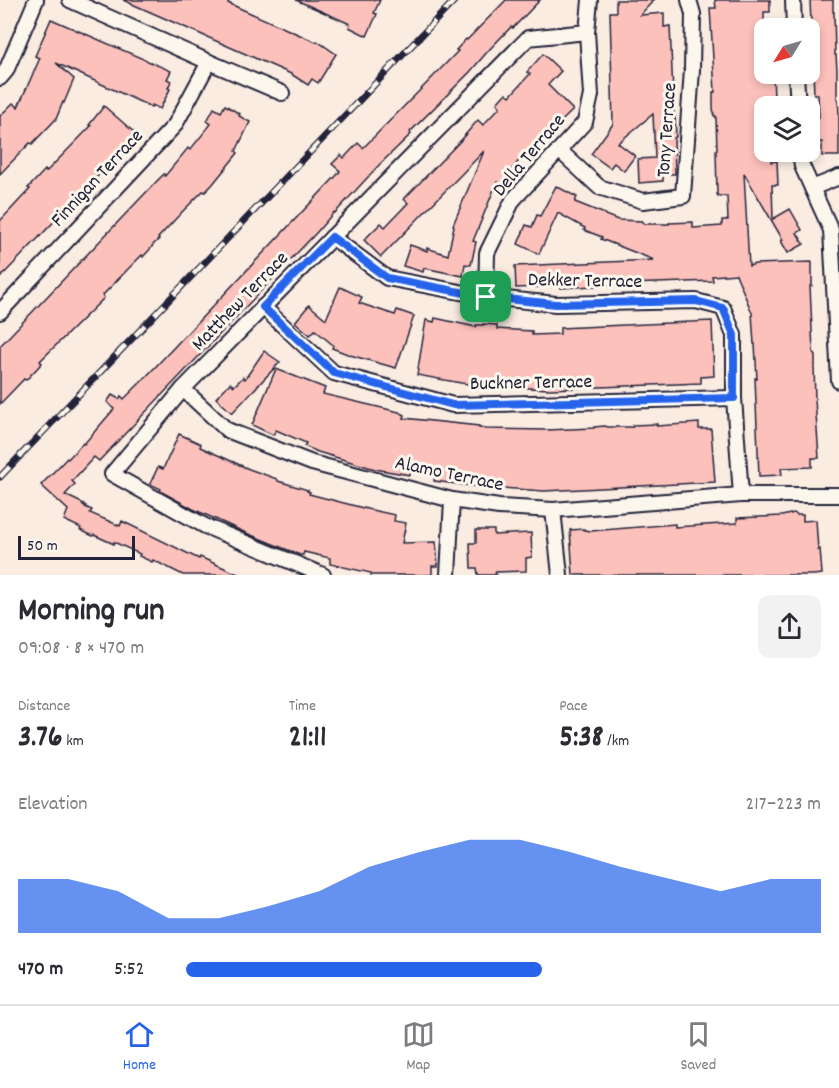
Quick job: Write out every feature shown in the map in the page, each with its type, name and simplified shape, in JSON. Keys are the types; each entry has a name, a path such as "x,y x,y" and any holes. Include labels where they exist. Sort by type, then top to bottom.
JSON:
{"street":[{"path":"0,78 6,71 36,0"},
{"path":"70,0 282,93"},
{"name":"Della Terrace","path":"486,297 487,253 513,200 585,122 591,94 587,32 590,0"},
{"name":"Tony Terrace","path":"560,151 599,187 644,201 683,196 692,70 693,14 689,0"},
{"path":"793,0 794,18"},
{"name":"Matthew Terrace","path":"323,575 205,526 112,474 183,389 528,38 587,32"},
{"name":"Finnigan Terrace","path":"0,312 176,125 209,62"},
{"path":"801,162 831,230 839,381"},
{"path":"812,189 839,177"},
{"name":"Dekker Terrace","path":"332,237 387,278 486,297 556,304 696,301 723,308 734,335 734,398"},
{"name":"Buckner Terrace","path":"263,307 334,373 453,405 734,398"},
{"name":"Alamo Terrace","path":"183,389 227,430 312,463 452,500 499,507 553,510 741,495 839,495"},
{"path":"734,398 741,495"},
{"path":"448,575 452,500"},
{"path":"553,510 560,575"}],"building":[{"path":"123,0 229,0 228,3 317,41 336,54 318,83 312,79 308,85 291,74"},
{"path":"296,0 380,0 374,13 377,14 367,36 349,27 350,24"},
{"path":"506,0 540,0 410,132 411,134 334,212 99,461 94,457 72,481 75,484 65,495 84,504 92,510 90,513 120,526 122,521 199,559 200,557 240,575 183,575 153,560 152,562 139,556 140,554 114,542 114,544 80,530 81,528 64,520 68,510 41,485 84,444 114,409 107,402 112,395 119,399 121,396 124,399 142,381 338,174 340,171 332,164 341,155 344,158 358,143 363,148"},
{"path":"616,0 654,0 640,15 664,13 664,27 670,26 676,135 674,138 675,174 663,174 663,181 639,183 638,159 655,158 653,114 618,143 635,156 624,171 614,163 610,168 591,154 613,124 610,12 616,12"},
{"path":"715,0 770,0 770,12 764,12 764,18 754,18 754,84 773,84 774,96 754,96 754,162 777,162 778,185 772,185 773,219 790,209 802,230 797,233 804,244 788,253 781,241 783,240 744,173 749,266 812,262 812,286 810,286 819,458 812,458 812,467 781,468 782,475 759,476 755,378 757,379 752,313 736,274 712,276 713,281 516,288 515,266 654,260 601,239 602,237 584,230 585,228 558,213 539,254 518,244 526,225 532,227 556,186 577,197 575,202 618,220 642,221 644,224 693,222 693,228 722,226 722,220 728,220 727,196 717,194 716,116 714,116 713,107 713,92 715,92 710,8 716,8"},
{"path":"810,0 833,0 839,156 822,156 820,96 814,94 814,84 820,84 820,18 811,18"},
{"path":"51,19 171,71 167,79 171,81 168,88 170,89 160,109 152,105 151,107 56,63 74,79 56,119 0,174 0,116 13,103 18,107 40,58 35,56"},
{"path":"543,54 561,71 548,85 573,110 525,157 523,155 501,185 497,182 473,241 476,242 471,265 465,264 463,276 424,268 423,272 403,266 410,245 448,255 453,225 484,151 381,257 364,240 381,223 385,227 408,203 404,199 478,120 483,125 500,107 497,103 506,93 510,96 530,74 527,72"},
{"path":"225,105 250,122 236,151 238,153 212,185 181,213 143,257 142,255 129,268 103,295 104,298 0,404 0,346 156,182 164,174 165,176 188,148 190,150 211,124 207,121 214,108 221,112"},
{"path":"104,106 136,134 0,278 0,221 45,170 46,172 91,126 89,125"},
{"path":"340,287 362,297 359,303 395,315 397,310 414,316 396,368 332,348 333,345 315,330 310,335 295,322 309,305 326,319"},
{"path":"435,318 476,327 476,325 483,324 497,325 497,329 532,331 532,335 560,334 560,328 712,321 714,376 701,377 701,383 550,389 508,387 508,383 485,380 484,386 417,375 426,320 434,322"},
{"path":"264,351 280,362 232,413 216,398 230,383 234,386 243,377 245,379"},
{"path":"276,369 325,388 323,394 399,412 405,415 404,418 479,426 485,429 547,430 699,423 699,429 711,429 715,482 544,491 434,481 435,475 410,472 410,475 375,469 318,452 304,446 306,443 276,430 273,435 252,425"},
{"path":"179,434 201,444 200,447 249,469 308,490 309,494 395,515 394,521 406,523 402,543 436,542 438,566 432,566 432,575 371,575 371,573 330,564 330,558 304,552 300,555 193,509 150,484 158,467 163,469"},
{"path":"794,513 803,515 803,521 816,520 822,574 573,575 570,530 591,531 675,524 675,527 737,523 737,518 782,516"},
{"path":"476,530 494,530 494,535 531,533 532,557 526,558 526,571 478,575 477,568 471,568 470,543 476,543"}],"railway":[{"path":"0,477 455,0"}],"route":[{"path":"332,237 387,278 486,297 556,304 696,301 723,308 734,335 734,398 453,405 334,373 263,307 332,237"}]}
